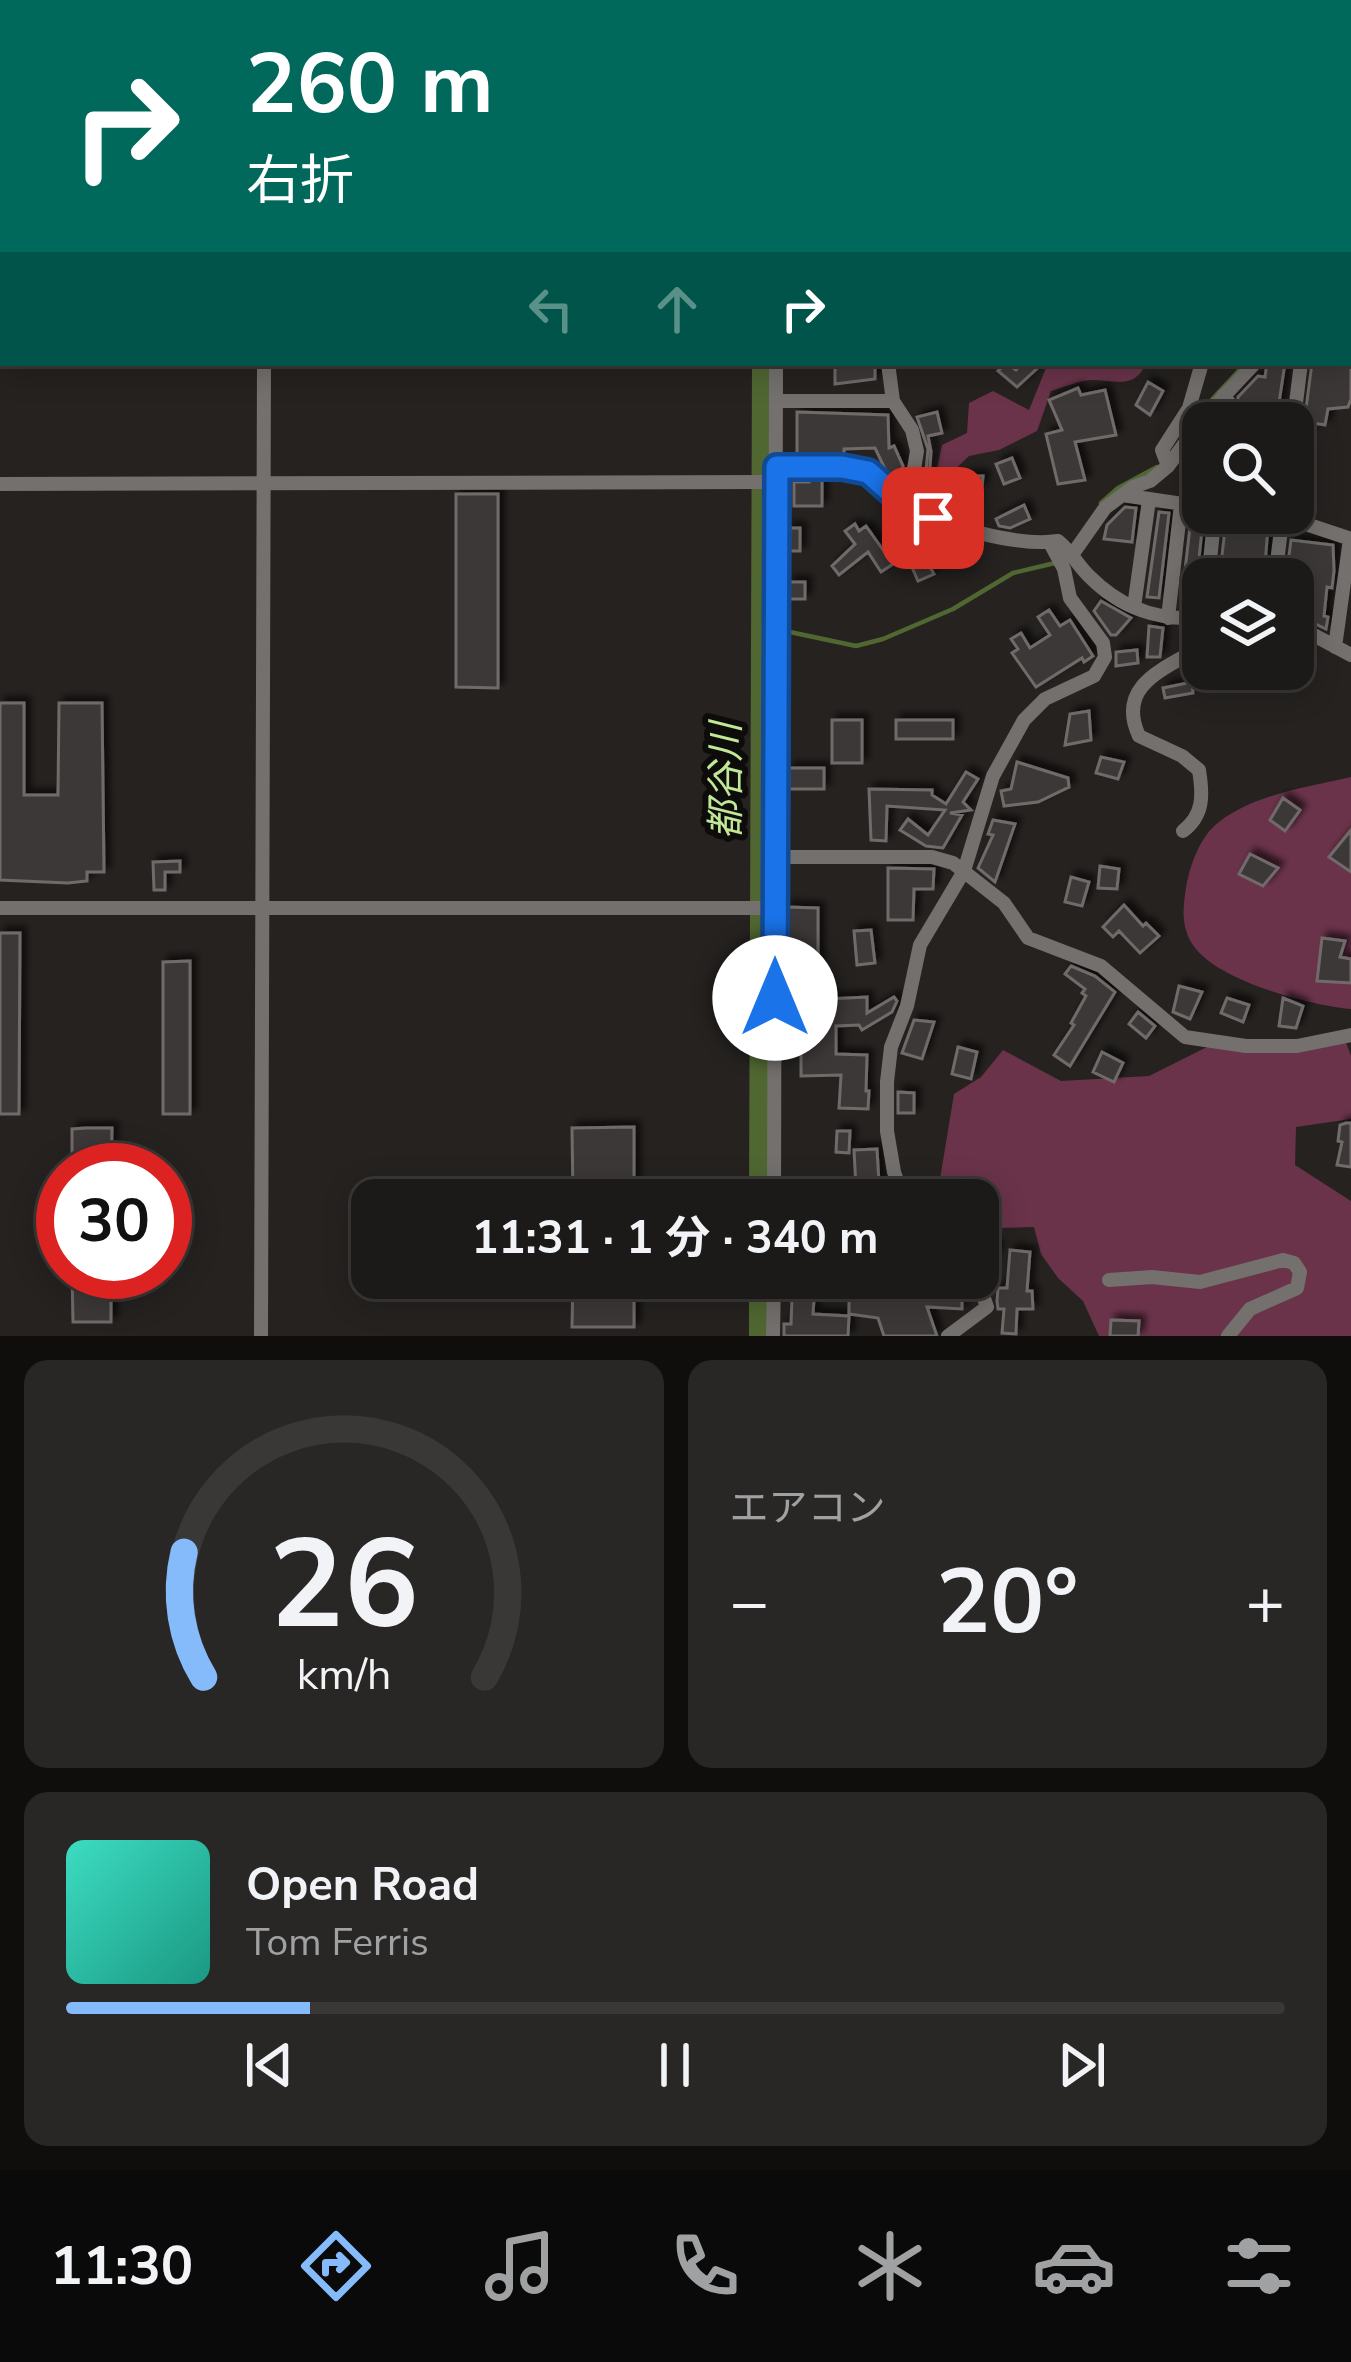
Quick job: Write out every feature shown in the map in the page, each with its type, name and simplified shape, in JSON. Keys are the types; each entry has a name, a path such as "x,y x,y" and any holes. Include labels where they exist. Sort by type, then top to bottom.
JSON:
{"street":[{"path":"260,1336 264,366"},
{"path":"773,1179 767,909 775,857 771,479 776,366"},
{"path":"888,366 893,400 913,430 916,451 914,475 903,503"},
{"path":"1166,461 1166,440 1189,408 1201,366"},
{"path":"1072,555 1105,508 1150,481 1252,366"},
{"path":"1296,402 1301,366"},
{"path":"1224,395 1227,402"},
{"path":"776,401 893,400"},
{"path":"0,484 771,479 842,467 868,472 903,503 986,536 1058,541 1090,577 1134,607 1182,618"},
{"path":"1122,494 1181,504 1168,618"},
{"path":"1134,607 1148,500"},
{"path":"1314,526 1350,539 1335,647"},
{"path":"896,1179 887,1131 891,1047 907,1006 920,945 964,871 993,776 1024,720 1045,699 1102,668 1102,644 1070,598 1064,569 1050,543"},
{"path":"1314,636 1351,655"},
{"path":"1182,658 1149,676 1136,695 1132,721 1139,736 1182,756 1199,770 1203,794 1197,821 1184,831"},
{"path":"775,857 932,857 953,863 1004,903 1028,938 1101,966 1185,1037 1213,1044 1297,1046 1351,1035"},
{"path":"0,908 767,909"},
{"path":"1109,1280 1152,1276 1200,1282 1282,1260 1294,1263 1300,1273 1297,1288 1250,1310 1228,1336"},
{"path":"768,1334 772,1299"},
{"path":"948,1336 987,1307 985,1299"}],"shaded area":[{"path":"1047,366 1144,366 1130,380 1087,381 1051,391 1037,431 999,450 969,456 945,479 941,507 922,496 922,483 936,473 942,445 967,433 969,403 993,391 1029,410"},
{"path":"1351,777 1351,1009 1263,988 1202,956 1188,935 1184,909 1190,870 1206,835 1249,805"},
{"path":"1344,1037 1351,1056 1351,1119 1296,1127 1295,1165 1351,1201 1351,1336 1099,1336 1083,1301 1041,1254 1034,1227 999,1228 999,1179 940,1179 954,1094 981,1077 1003,1050 1061,1081 1149,1076 1213,1044"}],"building":[{"path":"835,366 875,366 875,379 835,384"},
{"path":"1003,366 1016,370 1040,366 1017,387 998,371"},
{"path":"1267,366 1285,366 1279,402 1238,402 1258,376 1265,377"},
{"path":"1312,366 1351,366 1348,407 1328,409 1325,425 1314,423 1314,402 1307,402"},
{"path":"1148,382 1163,391 1150,415 1136,405"},
{"path":"1078,388 1081,395 1105,390 1116,435 1075,442 1085,480 1058,484 1046,434 1062,430 1049,400"},
{"path":"797,412 888,415 889,448 894,446 903,466 900,478 895,480 886,471 875,448 844,449 844,454 797,454"},
{"path":"937,412 942,433 928,436 929,483 925,483 928,449 917,417"},
{"path":"1012,458 1020,478 1004,484 996,464"},
{"path":"983,476 982,488 975,488 973,508 954,508 954,478"},
{"path":"809,478 822,478 822,506 794,506 794,482 809,482"},
{"path":"456,494 498,494 498,688 456,687"},
{"path":"1024,505 1030,519 1010,528 999,526 996,519"},
{"path":"1125,507 1136,508 1132,542 1104,539 1107,525"},
{"path":"1159,512 1169,513 1159,598 1147,597"},
{"path":"855,524 859,531 866,526 893,564 881,572 868,552 839,575 832,566 855,544 845,531"},
{"path":"787,528 800,528 800,551 787,551"},
{"path":"909,530 934,574 918,581 898,535"},
{"path":"1189,534 1202,534 1199,558 1186,558"},
{"path":"1224,534 1267,534 1266,558 1222,558"},
{"path":"1291,540 1333,545 1326,629 1314,623 1314,558 1289,558"},
{"path":"968,541 970,548 951,557 945,544"},
{"path":"789,582 805,582 805,599 789,599"},
{"path":"1101,601 1131,618 1116,635 1111,635 1094,611"},
{"path":"1049,610 1060,626 1070,620 1093,656 1036,687 1012,653 1018,649 1011,639 1021,633 1030,648 1050,635 1038,617"},
{"path":"1149,626 1163,628 1160,657 1147,657"},
{"path":"1137,650 1138,663 1116,666 1116,652"},
{"path":"1182,684 1182,690 1193,693 1165,698 1163,688"},
{"path":"0,703 24,703 24,795 58,795 59,703 102,703 104,872 87,872 87,881 68,883 0,880"},
{"path":"1089,711 1091,740 1065,745 1070,714"},
{"path":"832,720 862,720 862,763 832,763"},
{"path":"896,720 953,720 953,739 896,739"},
{"path":"1101,757 1124,762 1118,779 1096,773"},
{"path":"1017,762 1068,778 1069,787 1038,802 1004,806 1001,791 1011,789"},
{"path":"789,768 824,768 824,789 789,789"},
{"path":"966,772 978,779 963,802 971,810 950,813 962,815 943,848 926,846 900,830 908,819 928,835 945,810 887,806 886,841 871,840 869,789 932,790 946,804"},
{"path":"1283,798 1300,810 1285,831 1270,820"},
{"path":"993,820 1015,824 995,882 978,868 993,835 988,834"},
{"path":"1351,830 1351,872 1329,857"},
{"path":"1250,854 1278,868 1263,886 1239,874"},
{"path":"180,861 180,872 165,872 165,890 154,890 153,862"},
{"path":"1100,866 1119,869 1117,889 1098,888"},
{"path":"888,868 934,869 933,889 914,889 913,920 888,920"},
{"path":"1071,877 1089,882 1082,906 1065,902"},
{"path":"1124,905 1159,936 1140,953 1119,931 1113,937 1103,927"},
{"path":"786,907 818,908 818,964 797,963 798,947 789,946"},
{"path":"871,930 875,963 857,965 854,931"},
{"path":"0,933 20,933 19,1114 0,1114"},
{"path":"1322,938 1345,941 1340,957 1351,959 1351,983 1317,981"},
{"path":"190,961 190,1114 163,1114 163,962"},
{"path":"1071,966 1095,976 1115,992 1070,1066 1054,1055 1086,996 1085,989 1065,974"},
{"path":"1179,986 1202,992 1190,1019 1173,1012"},
{"path":"867,997 867,1013 894,997 897,1001 892,1012 862,1030 859,1025 836,1026 836,1054 867,1055 869,1091 868,1109 839,1108 841,1075 801,1076 801,1028 786,1029 786,1001"},
{"path":"1227,998 1249,1005 1243,1022 1221,1013"},
{"path":"1283,998 1303,1006 1296,1028 1279,1026"},
{"path":"1138,1012 1155,1026 1146,1038 1129,1024"},
{"path":"914,1020 934,1022 922,1059 902,1053"},
{"path":"958,1047 977,1052 971,1079 952,1074"},
{"path":"1102,1052 1123,1063 1114,1082 1093,1072"},
{"path":"898,1092 914,1093 914,1113 898,1113"},
{"path":"1351,1123 1351,1167 1337,1165 1340,1125"},
{"path":"634,1127 634,1179 573,1179 572,1128"},
{"path":"112,1128 112,1143 72,1143 72,1129"},
{"path":"837,1131 850,1131 849,1153 836,1152"},
{"path":"877,1149 879,1179 856,1179 854,1150"},
{"path":"1010,1250 1030,1252 1027,1291 1032,1291 1033,1309 1017,1309 1016,1334 1002,1333 1004,1309 998,1309 997,1299 999,1288 1007,1288"},
{"path":"73,1299 111,1299 111,1322 73,1322"},
{"path":"573,1299 634,1299 634,1327 572,1327"},
{"path":"792,1299 814,1299 813,1314 849,1316 848,1336 784,1336 784,1324 791,1324"},
{"path":"849,1299 962,1300 962,1309 927,1307 937,1336 884,1336 878,1318 849,1314"},
{"path":"1111,1320 1139,1321 1138,1336 1110,1336"}],"waterway":[{"name":"都谷川","path":"761,1179 764,366"},
{"path":"1210,402 1243,366"},
{"path":"1101,503 1157,467"},
{"path":"790,632 856,646 883,639 953,609 1013,573 1055,563"},
{"name":"都谷川","path":"761,1299 761,1336"}],"route":[{"path":"775,998 777,467 868,472 903,503 933,518"}]}
